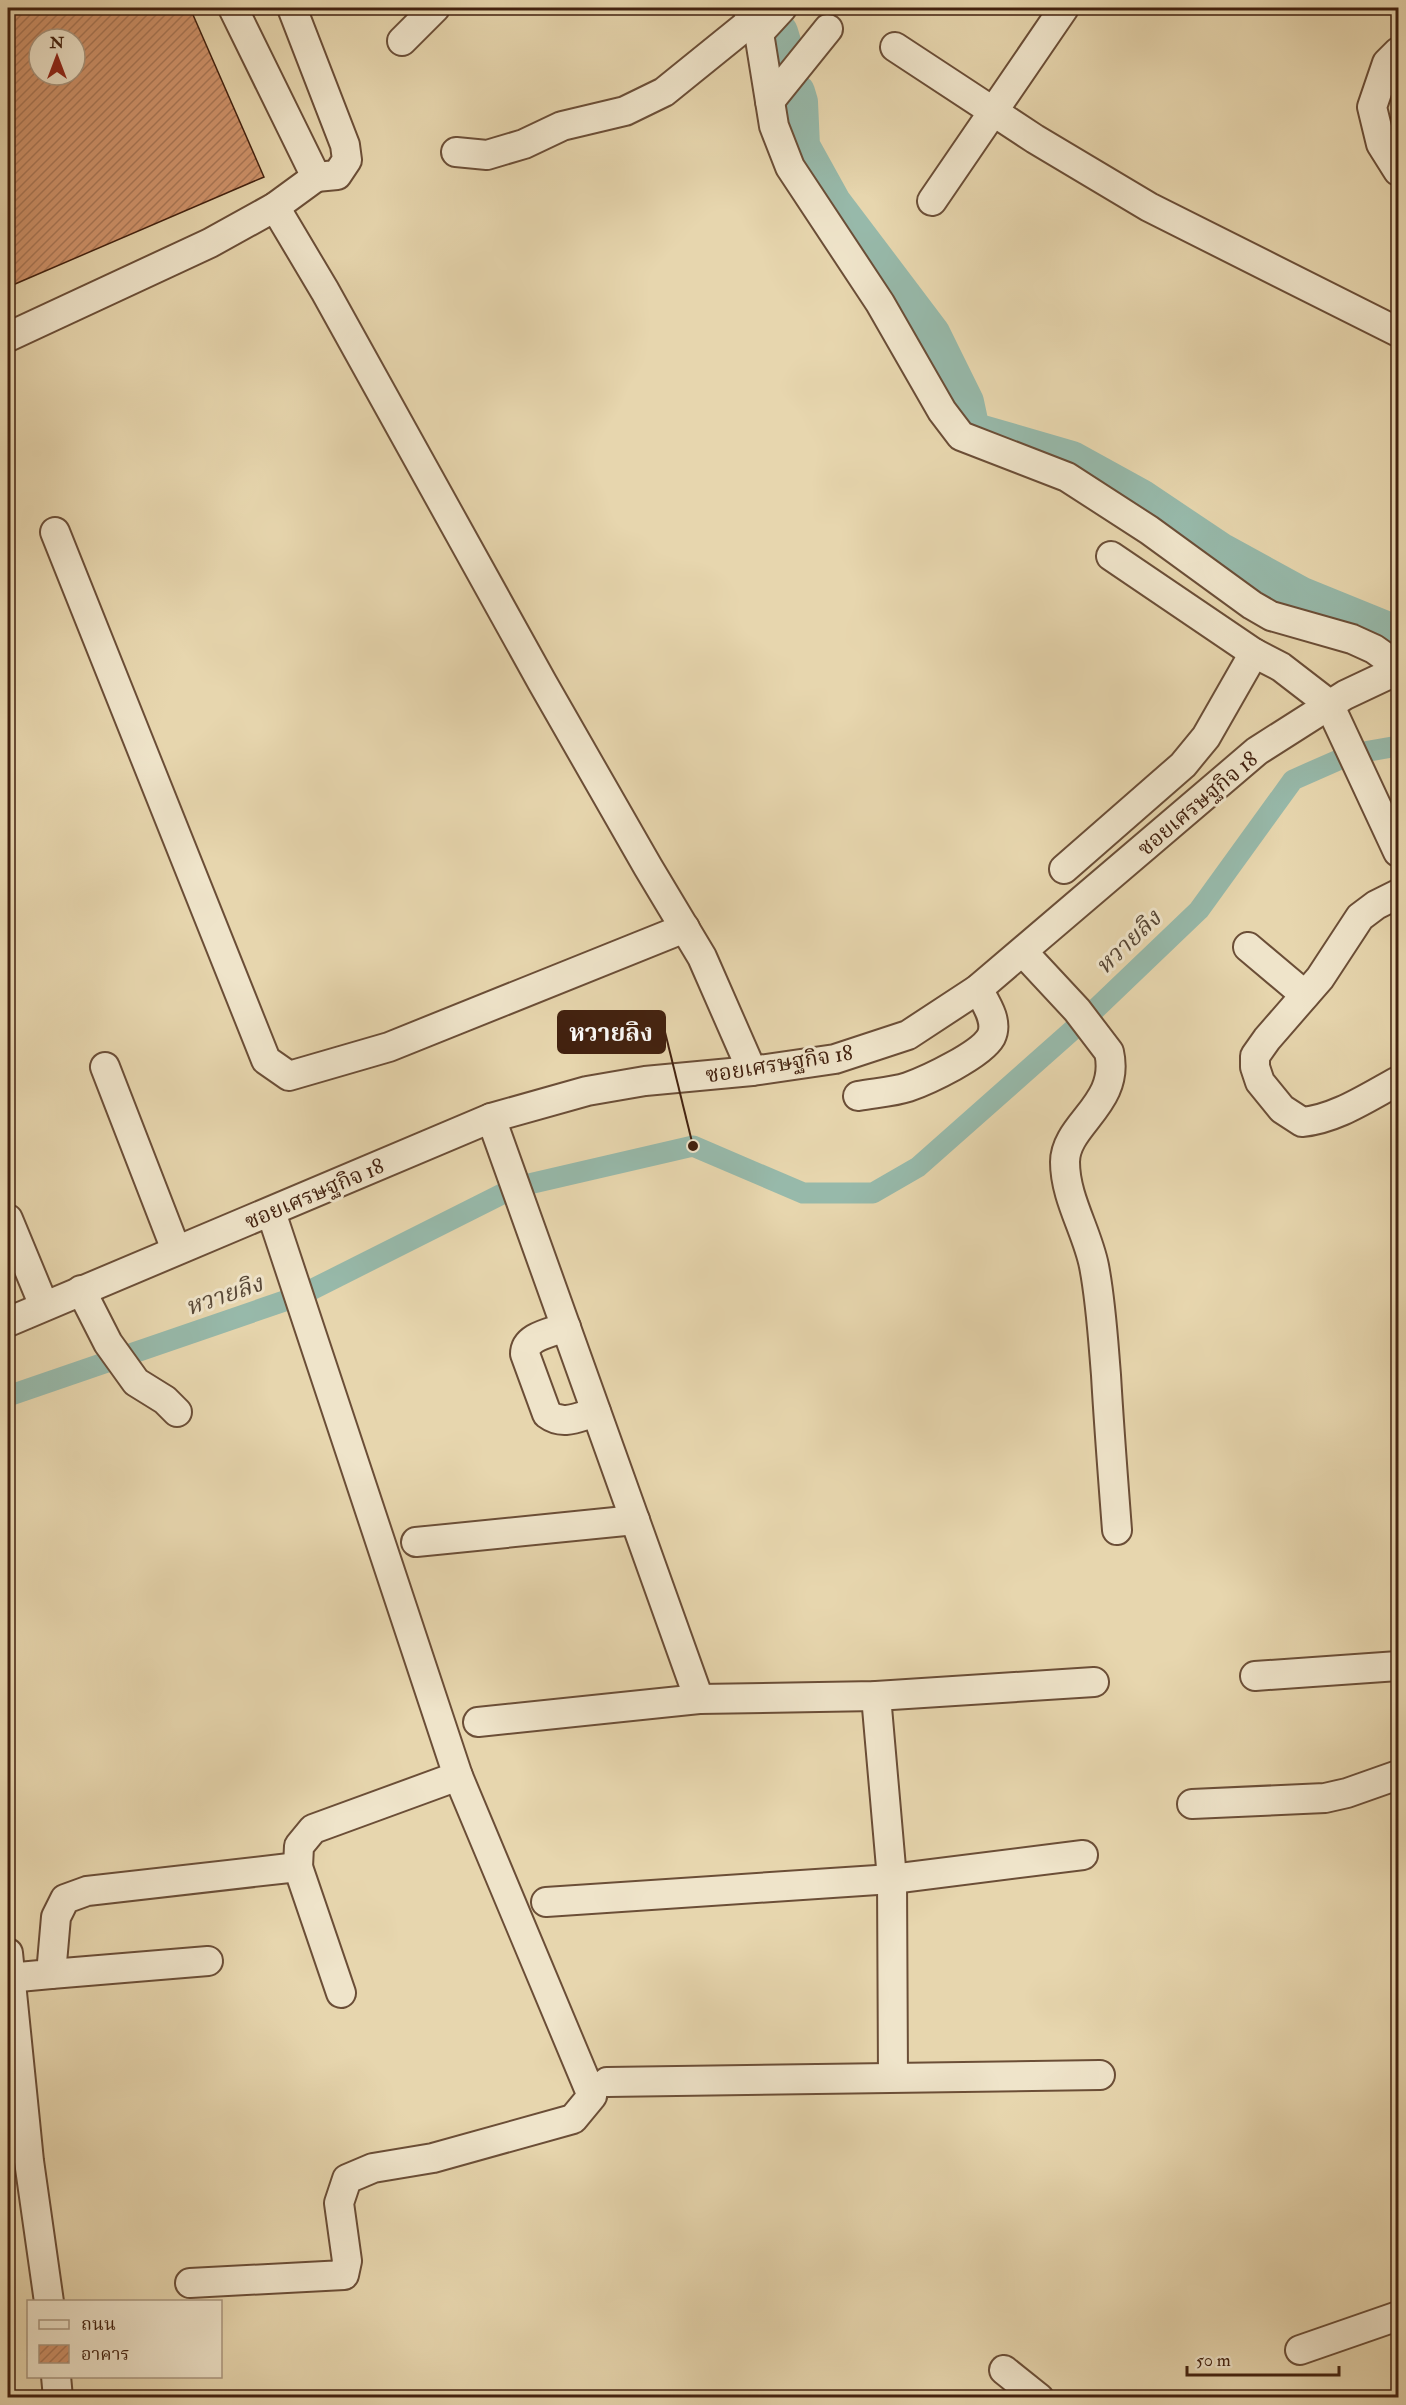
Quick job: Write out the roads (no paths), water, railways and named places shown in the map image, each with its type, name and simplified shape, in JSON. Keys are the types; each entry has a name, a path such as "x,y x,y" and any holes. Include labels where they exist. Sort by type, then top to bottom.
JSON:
{"street":[{"path":"234,8 316,177"},
{"path":"8,337 210,243 275,207 316,177 337,175 347,160 345,145 292,8"},
{"path":"402,41 435,8"},
{"path":"456,152 487,155 524,144 562,126 625,111 664,92 753,20 782,8"},
{"path":"932,201 1064,8"},
{"path":"753,20 774,126 790,166 880,303 942,411 961,436 1067,477 1149,530 1252,605 1271,616 1352,639 1374,649 1398,668"},
{"path":"770,100 828,29"},
{"path":"895,47 1035,139 1149,207 1398,332"},
{"path":"1398,52 1387,63 1372,107 1381,144 1398,171"},
{"path":"275,207 325,291 548,692 702,957 752,1071"},
{"path":"55,532 266,1060 289,1076 389,1047 685,928"},
{"path":"1111,556 1254,652 1281,667 1329,704 1398,852"},
{"path":"1064,869 1183,765 1206,737 1254,652"},
{"name":"ซอยเศรษฐกิจ 18","path":"8,1322 491,1118 587,1091 645,1081 752,1071 835,1059 908,1035 978,989 1257,751 1329,704 1398,668"},
{"path":"1398,894 1376,905 1360,917 1320,978 1255,1056 1255,1067 1260,1082 1282,1109 1302,1122 1317,1121 1398,1081"},
{"path":"1248,948 1305,995"},
{"path":"1023,951 1077,1010 1110,1052 1112,1070 1102,1099 1072,1139 1065,1158 1068,1185 1094,1264 1100,1304 1117,1530"},
{"path":"858,1096 906,1088 932,1078 971,1056 991,1037 993,1027 992,1017 978,989"},
{"path":"105,1067 176,1250"},
{"path":"491,1118 699,1699"},
{"path":"190,2283 344,2275 347,2261 339,2203 347,2179 373,2168 433,2158 573,2119 592,2096 458,1776 271,1212"},
{"path":"8,1219 44,1306"},
{"path":"81,1290 108,1343 136,1382 165,1400 177,1412"},
{"path":"566,1327 530,1341 525,1346 525,1354 547,1414 555,1420 564,1421 596,1412"},
{"path":"416,1542 635,1520"},
{"path":"1255,1676 1398,1666"},
{"path":"478,1722 699,1699 876,1696 1094,1682"},
{"path":"876,1696 892,1879 893,2077"},
{"path":"1192,1804 1325,1798 1398,1774"},
{"path":"341,1993 298,1867 299,1846 313,1829 458,1776"},
{"path":"546,1902 892,1879 1083,1855"},
{"path":"51,1974 56,1917 64,1899 87,1891 298,1867"},
{"path":"49,2300 29,2161 8,1970 51,1974 208,1961"},
{"path":"606,2082 1100,2075"},
{"path":"1300,2350 1398,2316"},
{"path":"1004,2370 1039,2397"},
{"path":"56,2378 58,2397"}],"waterway":[{"path":"780,32 787,55"},
{"path":"797,92 800,102 802,146 833,202 932,333 966,402 972,430 1072,459 1141,497 1220,550 1302,595 1398,634"},
{"name":"หวายลิง","path":"8,1396 299,1296 516,1187 693,1146 803,1193 873,1193 918,1167 1084,1020 1199,910 1293,780 1352,754 1398,746"}],"place":[{"name":"หวายลิง","path":"693,1146"}]}
